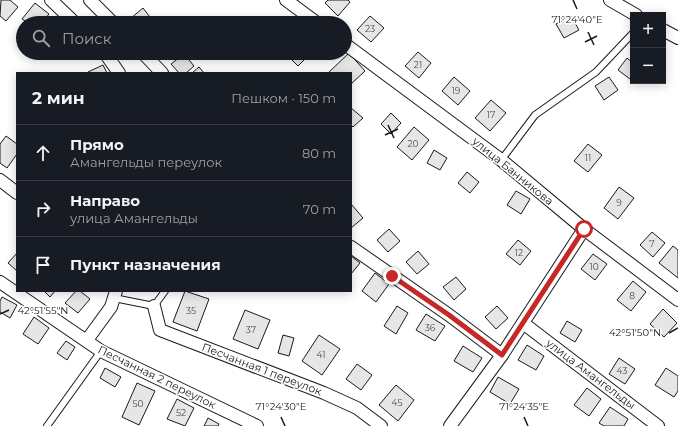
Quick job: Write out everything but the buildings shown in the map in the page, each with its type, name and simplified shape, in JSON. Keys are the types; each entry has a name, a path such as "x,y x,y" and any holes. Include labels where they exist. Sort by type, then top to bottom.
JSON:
{"street":[{"path":"51,0 68,16"},
{"path":"90,0 106,16"},
{"path":"286,0 307,16"},
{"path":"610,0 631,12"},
{"path":"666,32 678,38"},
{"name":"улица Банникова","path":"352,49 500,158 584,229 678,300"},
{"path":"111,60 118,72"},
{"path":"150,60 161,72"},
{"path":"0,180 16,192"},
{"path":"450,426 502,355 584,229"},
{"path":"352,248 449,315 502,355"},
{"name":"Песчанная 2 переулок","path":"0,282 101,351 256,426"},
{"path":"87,340 111,307 115,295"},
{"name":"Песчанная 1 переулок","path":"154,306 160,330 324,393 358,408 381,426"},
{"name":"улица Амангельды","path":"523,323 658,426"}],"lane":[{"path":"505,155 536,115 596,72 630,36"},
{"path":"115,295 154,306 164,292"},
{"path":"47,426 101,351"}],"route":[{"path":"392,276 449,315 502,355 584,229"}]}
